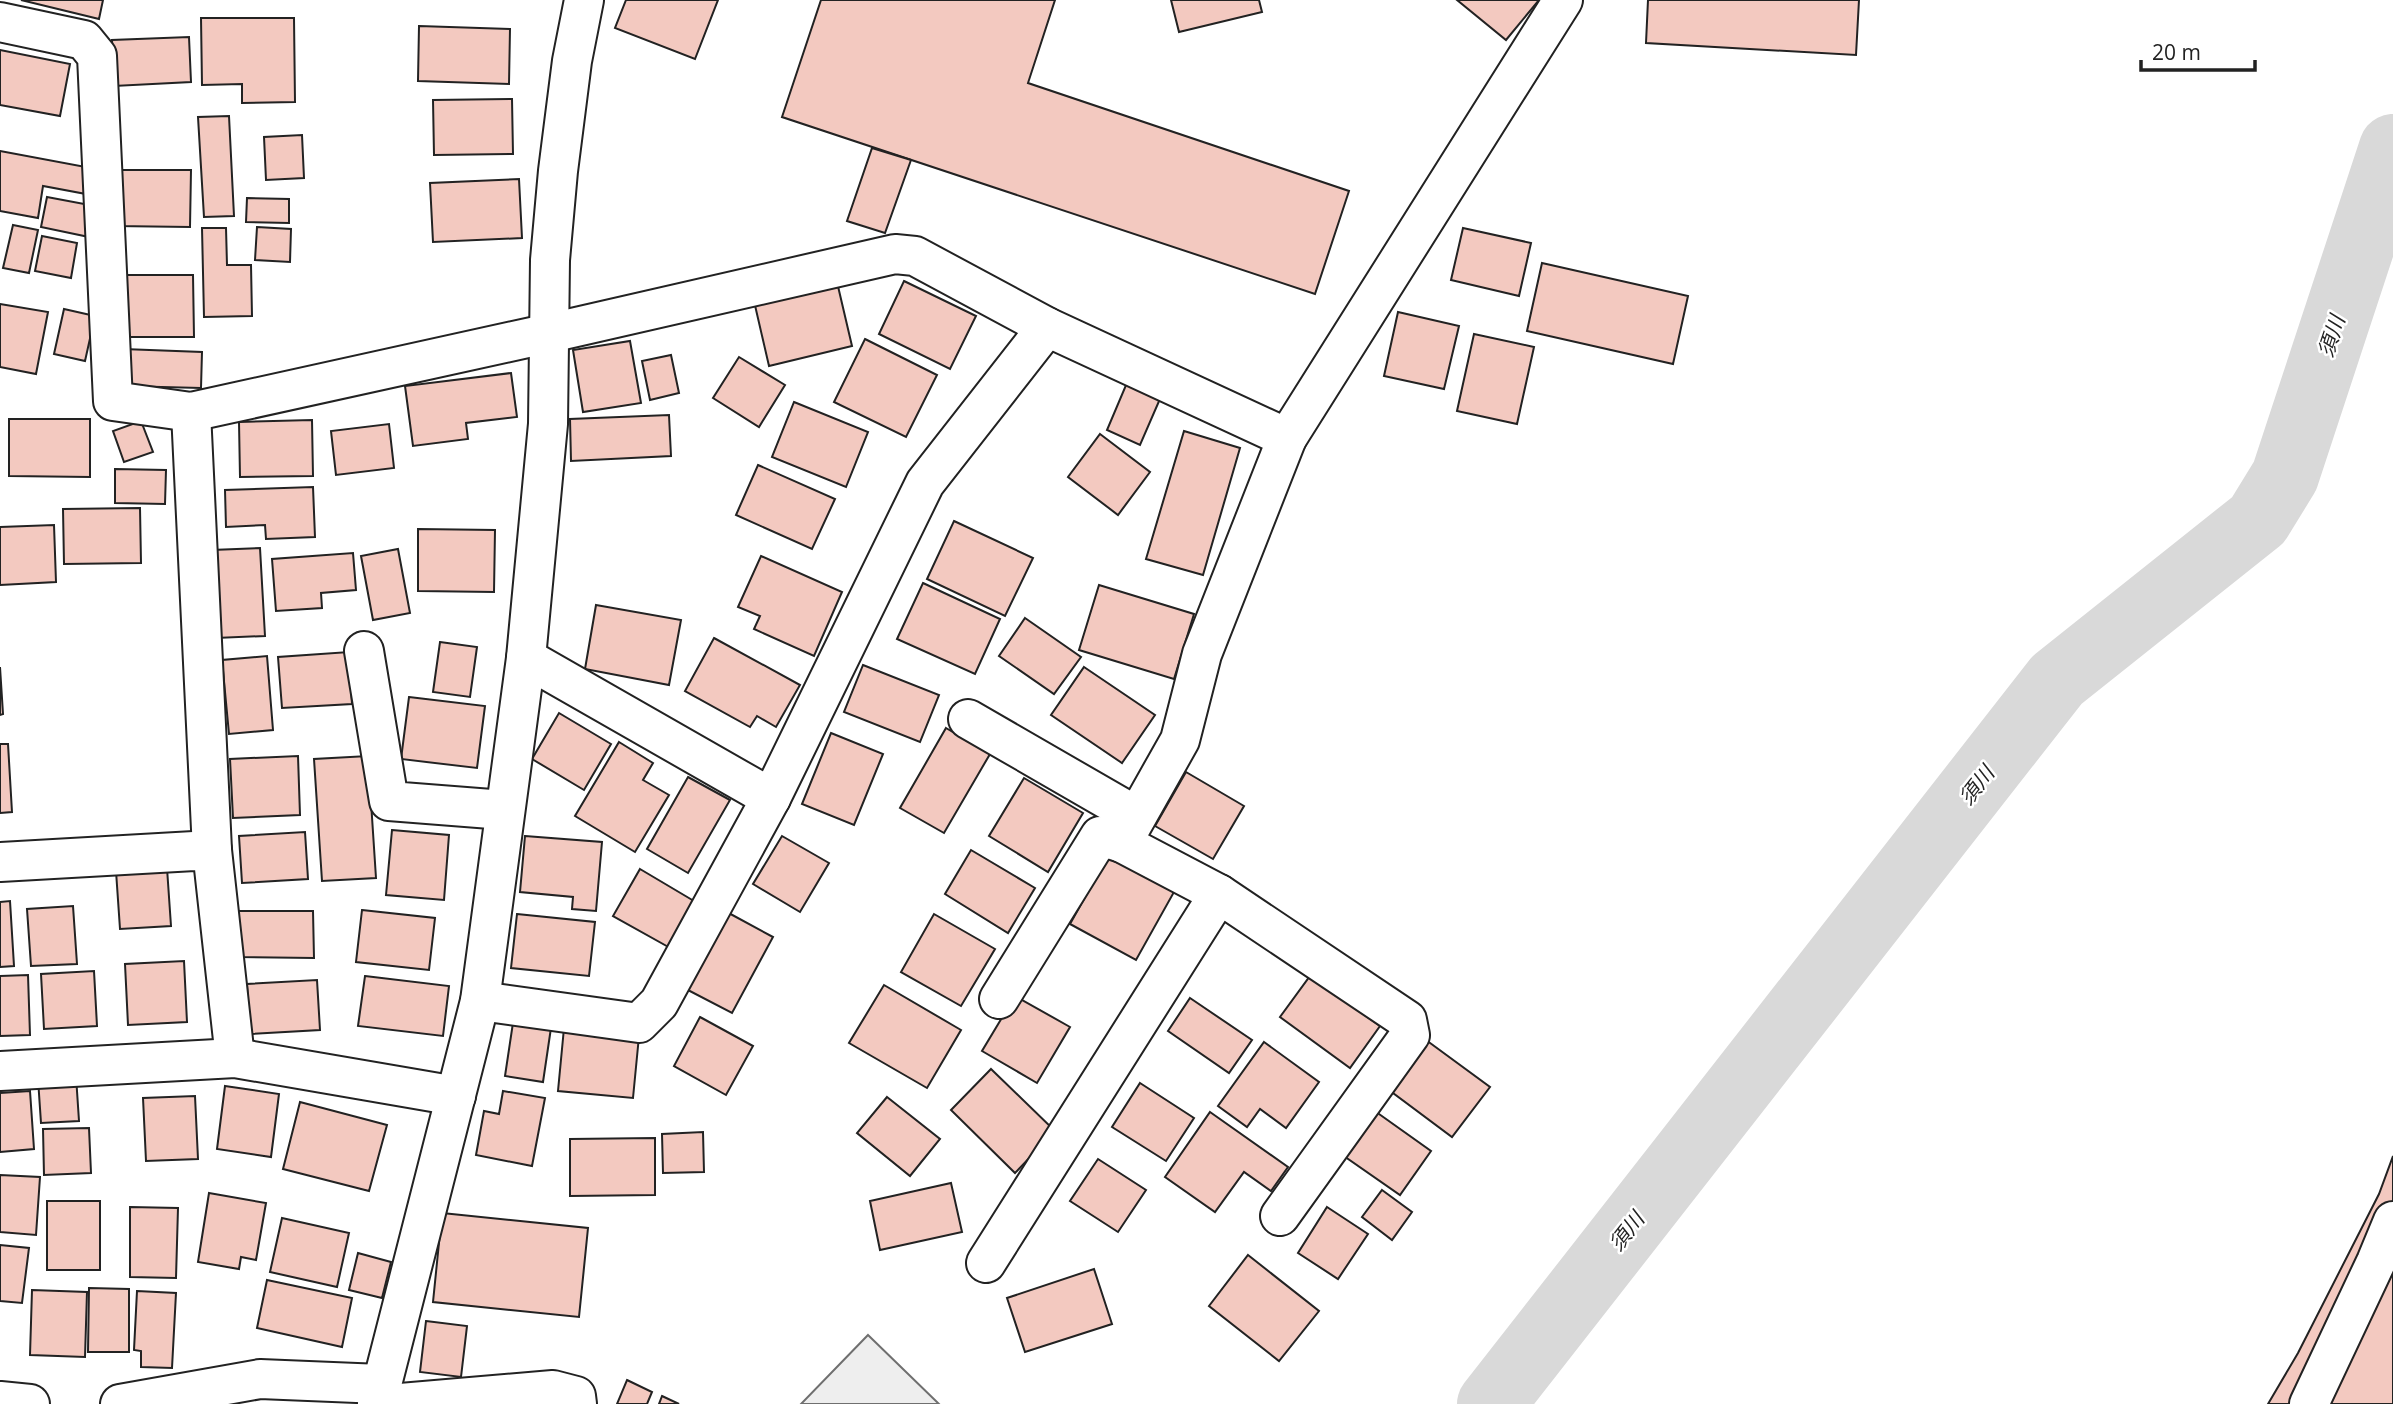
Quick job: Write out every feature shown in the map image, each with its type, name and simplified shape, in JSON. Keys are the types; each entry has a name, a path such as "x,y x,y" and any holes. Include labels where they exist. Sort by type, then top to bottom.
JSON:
{"street":[{"path":"382,1397 480,1001 526,657 548,424 550,260 572,61 584,0"},
{"path":"999,999 1100,836 1129,830 1180,740 1202,654 1287,438 1563,0"},
{"path":"0,22 84,40 97,56 113,401 191,412 895,254 915,256 1047,327 1287,438"},
{"path":"480,1001 639,1023 659,1003 771,798 925,483 1047,327"},
{"path":"191,412 212,850 235,1058"},
{"path":"364,651 389,801 504,810"},
{"path":"526,657 771,798"},
{"path":"968,719 1219,894 1407,1020 1410,1035 1280,1216"},
{"path":"0,862 212,850"},
{"path":"986,1263 1219,894"},
{"path":"0,1071 235,1058 456,1096"},
{"path":"2309,1404 2393,1221"},
{"path":"120,1404 260,1379 382,1397 552,1390 576,1396 578,1404"},
{"path":"0,1401 30,1404"}],"shaded area":[{"path":"868,1335 939,1404 801,1404"}],"building":[{"path":"21,0 103,0 99,19"},
{"path":"626,0 718,0 695,59 615,28"},
{"path":"821,0 1055,0 1028,83 1349,191 1315,294 782,117"},
{"path":"1171,0 1259,0 1262,12 1179,32"},
{"path":"1457,0 1539,0 1506,40"},
{"path":"1648,0 1859,0 1856,55 1646,43"},
{"path":"201,18 294,18 295,102 242,103 242,84 202,85"},
{"path":"419,26 510,29 509,84 418,81"},
{"path":"189,37 191,82 114,86 112,40"},
{"path":"0,50 70,64 60,116 0,105"},
{"path":"512,99 513,154 434,155 433,100"},
{"path":"229,116 234,216 204,217 198,117"},
{"path":"302,135 304,178 266,180 264,137"},
{"path":"872,148 911,160 885,233 847,221"},
{"path":"0,151 91,168 86,194 43,186 38,218 0,211"},
{"path":"115,170 191,170 190,227 115,226"},
{"path":"519,179 522,238 433,242 430,183"},
{"path":"47,197 95,206 89,237 41,227"},
{"path":"247,198 289,199 289,223 246,222"},
{"path":"13,225 38,230 29,273 3,268"},
{"path":"257,227 291,229 290,262 255,260"},
{"path":"202,228 226,228 227,265 251,265 252,316 204,317"},
{"path":"1463,228 1531,243 1519,296 1451,280"},
{"path":"42,236 77,243 71,278 35,271"},
{"path":"1542,263 1688,296 1673,364 1527,331"},
{"path":"123,275 193,275 194,337 122,337"},
{"path":"904,281 976,316 950,369 879,334"},
{"path":"837,282 852,346 769,366 754,301"},
{"path":"0,304 48,312 36,374 0,367"},
{"path":"64,309 95,316 85,361 54,354"},
{"path":"1398,312 1459,326 1444,389 1384,376"},
{"path":"1474,334 1534,347 1517,424 1457,411"},
{"path":"865,339 937,375 906,437 834,402"},
{"path":"630,341 641,403 583,412 573,350"},
{"path":"123,349 202,352 201,388 122,386"},
{"path":"671,355 679,393 650,400 642,361"},
{"path":"739,357 785,385 759,427 713,398"},
{"path":"511,373 517,417 466,423 468,439 413,446 405,386"},
{"path":"1129,378 1163,392 1140,445 1107,430"},
{"path":"794,402 868,432 846,487 772,457"},
{"path":"669,415 671,456 571,461 570,419"},
{"path":"9,419 90,419 90,477 9,476"},
{"path":"312,420 313,476 240,477 239,422"},
{"path":"141,421 153,452 124,462 113,431"},
{"path":"389,424 394,468 336,475 331,431"},
{"path":"1184,431 1240,448 1203,575 1146,559"},
{"path":"1100,434 1150,472 1118,515 1068,477"},
{"path":"758,465 835,499 812,549 736,515"},
{"path":"115,469 166,470 165,504 115,503"},
{"path":"313,487 315,537 266,539 265,525 226,527 225,490"},
{"path":"140,508 141,563 64,564 63,509"},
{"path":"954,521 1033,558 1005,616 927,579"},
{"path":"54,525 56,582 0,585 0,527"},
{"path":"418,529 495,530 494,592 418,591"},
{"path":"260,548 265,636 216,638 212,550"},
{"path":"398,549 410,613 373,620 361,556"},
{"path":"353,553 356,590 321,593 322,608 276,611 272,559"},
{"path":"761,556 842,592 814,656 754,629 760,616 738,607"},
{"path":"923,583 1000,619 975,674 897,639"},
{"path":"1099,585 1194,614 1174,679 1079,650"},
{"path":"596,605 681,620 669,685 585,669"},
{"path":"1025,618 1081,657 1054,694 999,656"},
{"path":"714,638 800,685 776,727 757,716 750,727 685,691"},
{"path":"440,642 477,647 470,697 433,692"},
{"path":"349,652 352,704 282,708 278,657"},
{"path":"267,656 273,730 229,734 222,660"},
{"path":"863,665 939,695 920,742 844,712"},
{"path":"0,667 3,714 0,715"},
{"path":"1084,667 1155,715 1122,763 1051,715"},
{"path":"409,697 485,706 477,768 401,759"},
{"path":"559,713 611,744 584,790 532,759"},
{"path":"946,728 990,754 944,833 900,808"},
{"path":"831,733 883,754 854,825 802,804"},
{"path":"619,742 653,763 643,780 669,795 635,852 575,816"},
{"path":"0,744 8,744 12,812 0,813"},
{"path":"298,756 300,815 233,818 230,759"},
{"path":"368,756 376,878 322,881 314,759"},
{"path":"1186,772 1244,806 1213,859 1155,826"},
{"path":"688,777 730,800 688,873 647,849"},
{"path":"1024,778 1083,813 1048,872 989,836"},
{"path":"392,830 449,835 444,900 386,895"},
{"path":"305,832 308,879 242,883 239,836"},
{"path":"525,836 602,842 596,911 572,909 573,897 520,892"},
{"path":"782,836 829,863 800,912 753,884"},
{"path":"971,850 1035,888 1008,933 945,894"},
{"path":"1108,856 1174,892 1136,960 1070,924"},
{"path":"167,868 171,926 120,929 116,871"},
{"path":"640,869 699,904 672,949 613,916"},
{"path":"10,901 14,966 0,967 0,902"},
{"path":"73,906 77,964 31,966 27,909"},
{"path":"362,910 435,918 429,970 356,962"},
{"path":"238,911 313,911 314,958 238,957"},
{"path":"725,911 773,937 732,1013 684,988"},
{"path":"517,914 595,922 589,976 511,968"},
{"path":"934,914 995,949 961,1006 901,972"},
{"path":"184,961 187,1022 128,1025 125,964"},
{"path":"94,971 97,1026 44,1029 41,974"},
{"path":"28,975 30,1035 0,1036 0,976"},
{"path":"365,976 449,986 443,1036 358,1026"},
{"path":"1310,976 1380,1026 1350,1068 1280,1017"},
{"path":"317,980 320,1030 250,1034 247,984"},
{"path":"884,985 961,1030 927,1088 849,1043"},
{"path":"1015,996 1070,1027 1037,1083 982,1051"},
{"path":"1190,998 1252,1040 1229,1073 1168,1031"},
{"path":"514,1016 552,1021 543,1082 505,1076"},
{"path":"700,1017 753,1046 726,1095 674,1066"},
{"path":"564,1028 639,1036 633,1098 558,1091"},
{"path":"1426,1040 1490,1087 1452,1137 1389,1090"},
{"path":"1264,1042 1319,1082 1286,1128 1260,1109 1247,1127 1218,1106"},
{"path":"991,1069 1055,1131 1015,1173 951,1110"},
{"path":"76,1076 79,1121 41,1123 38,1079"},
{"path":"1140,1083 1194,1118 1166,1161 1112,1127"},
{"path":"225,1086 279,1094 271,1157 217,1149"},
{"path":"30,1091 34,1149 0,1152 0,1093"},
{"path":"503,1091 545,1098 532,1166 476,1155 484,1111 499,1114"},
{"path":"195,1096 198,1159 146,1161 143,1098"},
{"path":"887,1097 940,1139 910,1176 857,1133"},
{"path":"300,1102 387,1125 369,1191 283,1169"},
{"path":"1372,1109 1431,1151 1400,1195 1341,1154"},
{"path":"1210,1112 1288,1167 1271,1191 1244,1172 1215,1212 1165,1177"},
{"path":"89,1128 91,1173 44,1175 43,1129"},
{"path":"703,1132 704,1172 663,1173 662,1134"},
{"path":"655,1138 655,1195 570,1196 570,1139"},
{"path":"2393,1156 2393,1404 2268,1404 2298,1353 2379,1194"},
{"path":"1098,1159 1146,1190 1118,1232 1070,1201"},
{"path":"0,1175 40,1177 36,1235 0,1232"},
{"path":"951,1183 962,1232 880,1250 870,1201"},
{"path":"1382,1190 1412,1212 1392,1240 1362,1217"},
{"path":"209,1193 266,1203 256,1260 241,1257 239,1269 198,1262"},
{"path":"47,1201 100,1201 100,1270 47,1270"},
{"path":"130,1207 178,1208 176,1278 130,1277"},
{"path":"1327,1207 1368,1234 1338,1279 1298,1253"},
{"path":"442,1213 588,1228 579,1317 433,1302"},
{"path":"282,1218 349,1233 337,1287 270,1272"},
{"path":"0,1245 29,1248 22,1303 0,1301"},
{"path":"358,1253 391,1262 382,1298 349,1290"},
{"path":"1248,1255 1319,1311 1279,1361 1209,1306"},
{"path":"1094,1269 1112,1324 1025,1352 1007,1298"},
{"path":"267,1280 352,1298 342,1347 257,1328"},
{"path":"89,1288 129,1289 129,1352 88,1352"},
{"path":"32,1290 87,1292 85,1357 30,1355"},
{"path":"137,1291 176,1293 172,1368 141,1367 141,1351 134,1350"},
{"path":"426,1321 467,1326 461,1377 420,1372"},
{"path":"627,1380 652,1392 647,1404 617,1404"},
{"path":"662,1396 679,1404 659,1404"}],"waterway":[{"name":"須川","path":"1491,1404 2057,680 2258,520 2285,476 2393,148"}]}
